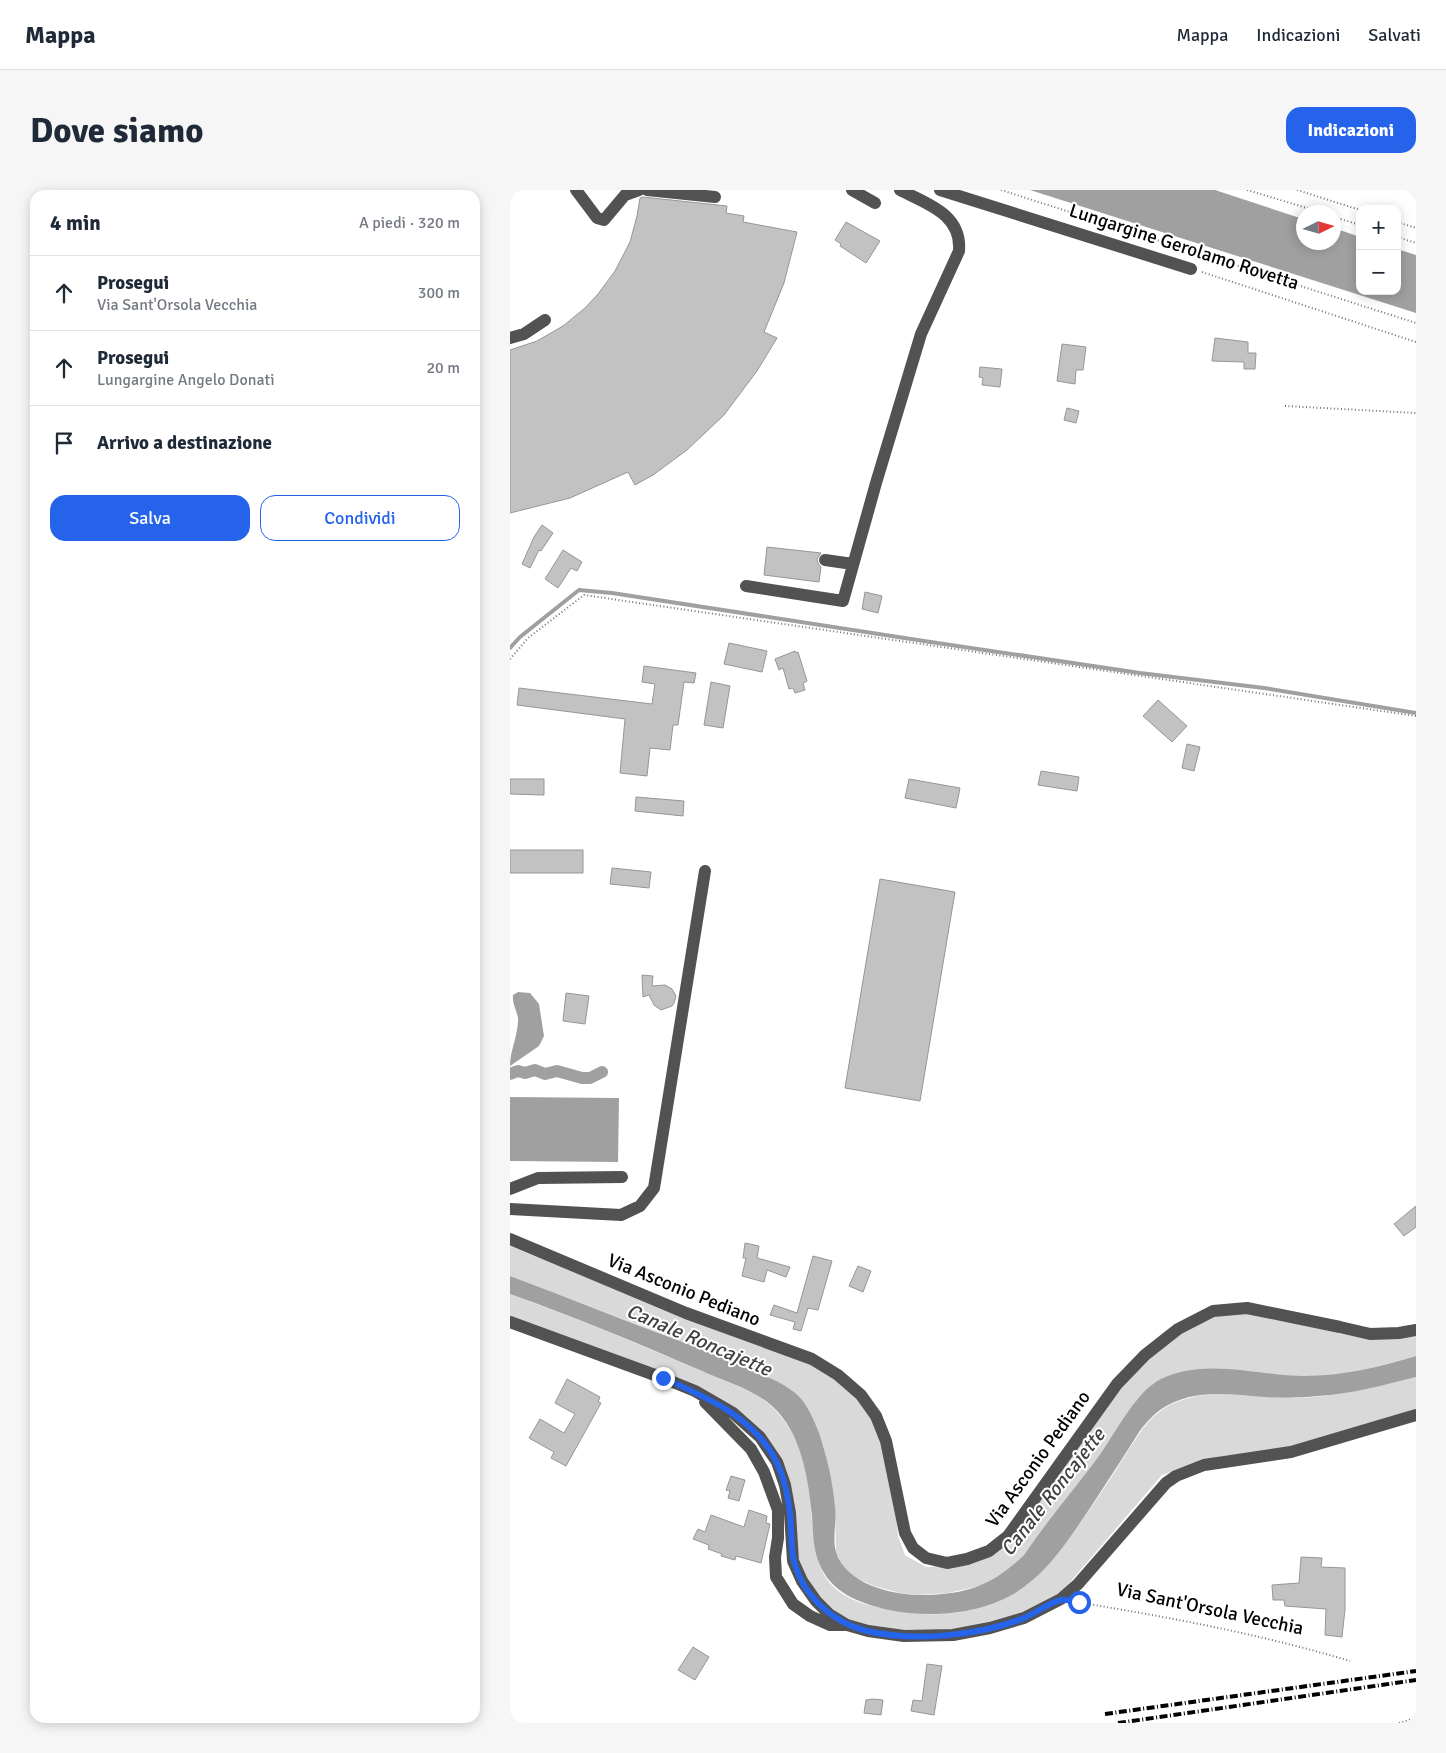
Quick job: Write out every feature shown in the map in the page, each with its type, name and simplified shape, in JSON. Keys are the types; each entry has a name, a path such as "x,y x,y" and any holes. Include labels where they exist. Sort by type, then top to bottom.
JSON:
{"street":[{"path":"576,190 597,218 604,220 625,195 639,190"},
{"path":"647,190 714,197"},
{"path":"852,190 875,203"},
{"path":"746,586 843,601 921,334 959,251 960,240 951,220 941,211 900,190"},
{"name":"Lungargine Gerolamo Rovetta","path":"940,190 1191,268"},
{"path":"510,338 524,334 545,320"},
{"path":"825,560 853,564"},
{"path":"510,1209 621,1215 640,1206 654,1188 704,871"},
{"path":"510,1189 538,1178 622,1177"},
{"name":"Via Asconio Pediano","path":"510,1239 686,1313 812,1359 838,1375 861,1395 876,1416 886,1441 905,1532 913,1548 926,1558 947,1563 967,1559 989,1551 1008,1536 1116,1384 1145,1355 1178,1329 1212,1311 1247,1308 1331,1324 1370,1334 1399,1333 1416,1330"},
{"path":"510,1322 694,1391"},
{"name":"Via Sant'Orsola Vecchia","path":"694,1391 733,1413 760,1437 777,1462 785,1485 790,1513 793,1561 802,1581 816,1602 829,1614 847,1625 868,1631 904,1636 953,1635 990,1628 1024,1618 1061,1599 1078,1584 1166,1483 1176,1476 1204,1465 1290,1452 1416,1415"},
{"name":"Via Sant'Orsola Vecchia","path":"694,1391 751,1449 764,1472 778,1510 778,1538 775,1557 776,1577 793,1604 810,1616 830,1625 847,1625"}],"path":[{"path":"1001,190 1416,323"},
{"path":"1247,190 1297,205"},
{"path":"1297,190 1356,209"},
{"path":"1341,219 1356,224"},
{"path":"1401,223 1416,228"},
{"path":"1401,238 1416,243"},
{"name":"Lungargine Gerolamo Rovetta","path":"1191,268 1416,342"},
{"path":"1285,406 1416,413"},
{"path":"510,658 528,638 584,594 1416,716"},
{"name":"Via Sant'Orsola Vecchia","path":"1061,1599 1187,1620 1299,1646 1350,1661"},
{"path":"1399,1723 1416,1718"}],"shaded area":[{"path":"1030,190 1215,190 1296,217 1296,250 1341,250 1341,230 1356,236 1356,294"},
{"path":"1401,250 1416,255 1416,313 1360,295 1401,295"},
{"path":"518,992 530,993 539,1004 544,1036 539,1046 510,1066 518,1022 513,995"},
{"path":"510,1097 619,1098 618,1162 510,1161"},
{"path":"510,1246 686,1317 810,1361 834,1376 856,1398 871,1418 883,1443 895,1497 898,1536 905,1555 926,1567 949,1566 992,1554 1117,1386 1179,1329 1213,1314 1246,1310 1416,1334 1416,1356 1357,1372 1329,1376 1293,1376 1197,1369 1154,1383 1137,1400 1094,1463 1024,1555 1005,1572 980,1586 948,1593 918,1595 900,1593 874,1586 852,1576 842,1566 836,1552 835,1509 823,1445 794,1392 771,1378 733,1361 510,1276"},
{"path":"510,1276 728,1360 757,1372 794,1392 809,1410 825,1451 834,1498 835,1547 841,1563 850,1573 873,1586 887,1591 914,1595 955,1593 967,1590 990,1581 1013,1565 1024,1555 1093,1464 1133,1405 1151,1385 1161,1379 1196,1369 1214,1368 1318,1376 1347,1373 1416,1356 1416,1377 1368,1389 1331,1395 1284,1398 1210,1394 1184,1398 1172,1403 1157,1412 1141,1429 1072,1535 1045,1568 1024,1587 1010,1596 977,1609 941,1614 906,1613 857,1600 839,1589 824,1573 816,1552 808,1487 802,1457 790,1429 782,1417 765,1400 739,1386 607,1331 510,1294"},
{"path":"510,1294 587,1323 752,1392 768,1404 781,1417 799,1448 808,1484 814,1540 820,1567 824,1575 836,1589 853,1600 883,1608 914,1613 942,1614 970,1610 998,1601 1026,1586 1077,1528 1144,1427 1157,1414 1174,1403 1204,1395 1219,1394 1280,1398 1326,1396 1416,1377 1416,1409 1290,1448 1222,1456 1162,1475 1059,1595 1022,1614 952,1632 904,1633 846,1625 813,1602 791,1562 776,1463 735,1408 510,1317"}],"building":[{"path":"640,198 727,206 726,213 744,216 743,222 797,232 784,283 764,332 777,338 757,371 724,415 687,450 653,475 635,485 628,472 570,498 510,513 510,350 537,341 563,326 585,308 598,294 615,271 630,242"},
{"path":"846,222 880,241 866,263 840,246 841,244 835,240"},
{"path":"1215,338 1248,342 1248,353 1256,353 1255,369 1244,369 1244,362 1212,361"},
{"path":"1062,344 1086,347 1083,370 1076,370 1075,384 1057,381"},
{"path":"980,367 1002,369 1000,387 982,385 983,378 979,377"},
{"path":"1067,408 1079,411 1076,423 1064,420"},
{"path":"542,525 553,533 541,551 539,550 530,568 522,564 534,537"},
{"path":"767,547 821,553 817,559 821,567 819,582 764,575"},
{"path":"563,550 582,562 577,571 571,568 558,588 545,579"},
{"path":"865,592 882,596 878,613 862,609"},
{"path":"729,643 767,651 762,672 724,664"},
{"path":"795,651 796,653 798,652 807,681 803,683 805,690 795,693 793,688 789,689 783,668 779,670 775,659"},
{"path":"644,666 696,673 694,683 684,682 678,725 673,725 670,750 650,748 647,776 620,773 625,719 517,705 519,688 652,704 655,684 642,682"},
{"path":"711,682 730,686 723,728 704,725"},
{"path":"1158,700 1187,726 1172,742 1143,716"},
{"path":"1187,744 1200,747 1194,771 1182,768"},
{"path":"1041,771 1079,777 1077,791 1038,785"},
{"path":"510,779 544,779 544,795 510,794"},
{"path":"909,779 960,788 956,808 905,798"},
{"path":"636,797 684,801 683,816 635,811"},
{"path":"510,850 583,850 583,873 510,873"},
{"path":"612,868 651,872 649,888 610,884"},
{"path":"880,879 955,892 920,1101 845,1088"},
{"path":"642,975 653,976 652,986 665,985 672,989 676,996 672,1006 661,1010 654,1005 649,995 643,997"},
{"path":"566,993 589,996 585,1024 563,1021"},
{"path":"1416,1206 1416,1227 1404,1236 1394,1224"},
{"path":"745,1243 759,1246 757,1258 790,1267 786,1277 767,1270 764,1282 742,1276 746,1258 743,1258"},
{"path":"813,1256 832,1261 818,1310 808,1308 801,1331 793,1329 795,1322 770,1315 774,1305 797,1313"},
{"path":"858,1266 871,1271 863,1292 849,1286"},
{"path":"567,1379 600,1397 598,1402 601,1403 566,1466 551,1458 554,1452 529,1438 540,1419 564,1433 575,1414 555,1403"},
{"path":"731,1476 745,1480 739,1501 728,1498 730,1491 726,1490"},
{"path":"749,1510 767,1516 766,1523 770,1524 761,1563 736,1556 735,1560 721,1556 722,1554 708,1549 709,1545 693,1539 698,1529 705,1532 711,1515 744,1527"},
{"path":"1301,1557 1322,1558 1321,1567 1345,1568 1345,1609 1342,1637 1325,1635 1326,1609 1285,1606 1284,1600 1273,1600 1272,1585 1299,1583"},
{"path":"693,1647 709,1657 695,1680 678,1670"},
{"path":"927,1664 942,1666 934,1715 911,1711 913,1700 922,1701"},
{"path":"866,1700 883,1700 881,1715 864,1713"}],"waterway":[{"path":"510,648 520,637 579,590 612,593 1140,673 1264,688 1416,713"},
{"path":"510,1074 518,1071 525,1073 535,1070 545,1074 557,1071 582,1078 590,1078 602,1072"}],"railway":[{"path":"1105,1714 1416,1671"},
{"path":"1118,1723 1416,1680"}],"route":[{"path":"663,1378 694,1391 733,1413 760,1437 777,1462 785,1485 790,1513 793,1561 802,1581 816,1602 829,1614 847,1625 868,1631 904,1636 953,1635 990,1628 1024,1618 1061,1599 1079,1602"}],"water label":[{"name":"Canale Roncajette","path":"699,1340"},
{"name":"Canale Roncajette","path":"1053,1492"}]}
